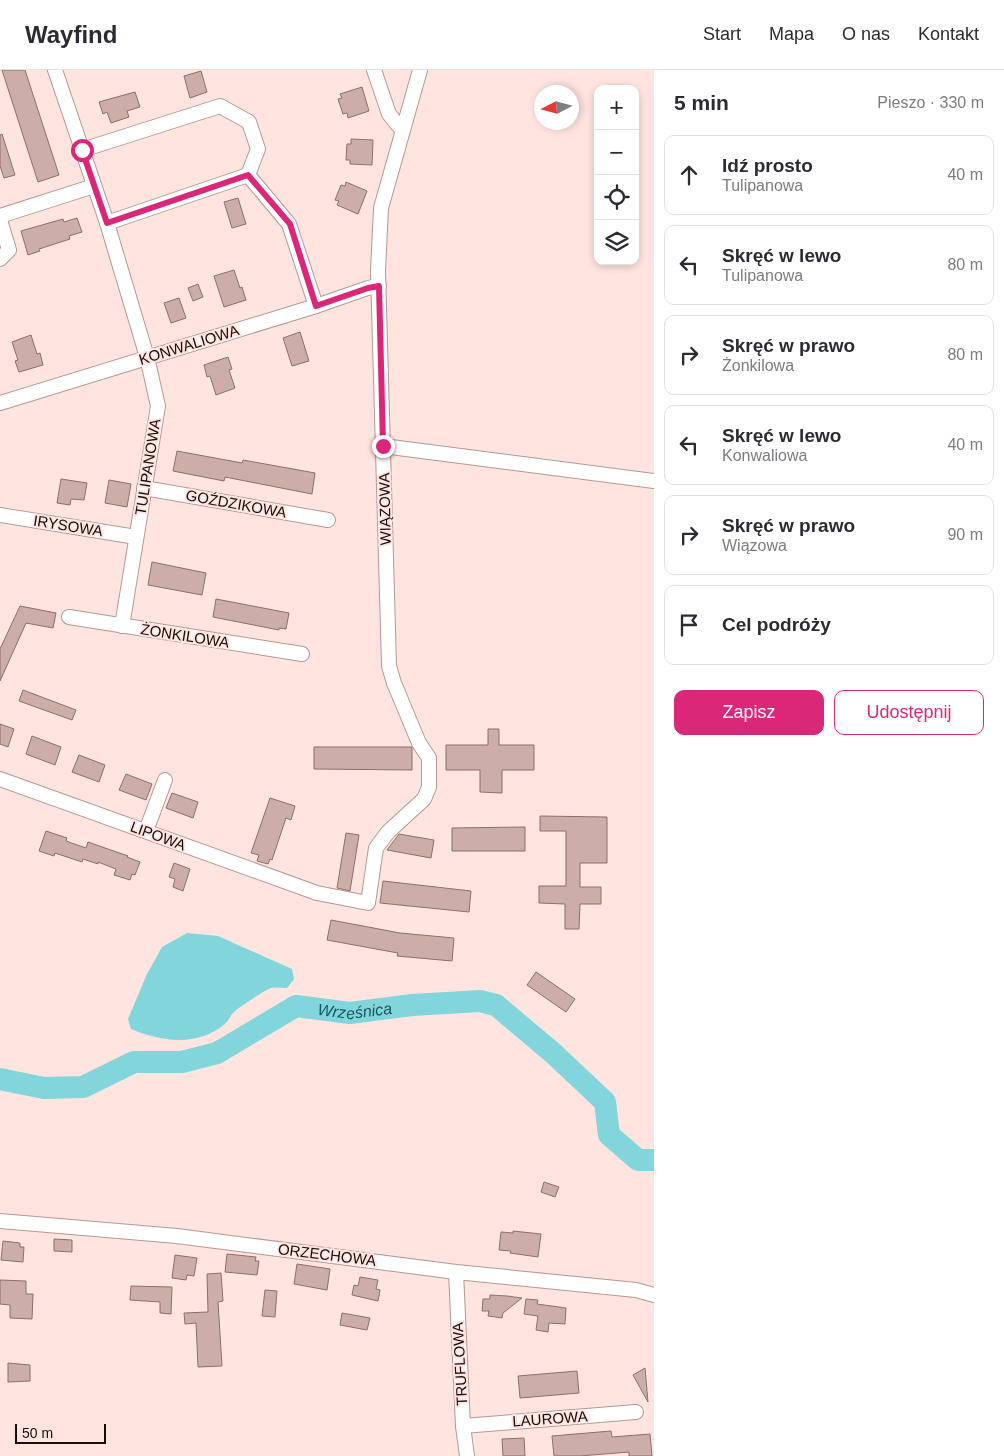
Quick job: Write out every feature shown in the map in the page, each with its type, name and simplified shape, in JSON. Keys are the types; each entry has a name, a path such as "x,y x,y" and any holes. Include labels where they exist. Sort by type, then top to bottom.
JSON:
{"street":[{"name":"TULIPANOWA","path":"55,70 107,223 148,358 158,406 122,626"},
{"path":"374,70 389,114 402,130"},
{"name":"WIĄZOWA","path":"317,893 368,903 376,848 388,832 424,799 429,787 429,758 419,743 394,683 389,666 379,286 381,208 420,70"},
{"path":"82,150 220,106 249,122 258,149 248,175"},
{"path":"107,223 248,175"},
{"path":"248,175 290,224 316,306"},
{"path":"0,216 94,186"},
{"path":"0,220 9,250 0,259"},
{"name":"KONWALIOWA","path":"0,403 379,286"},
{"path":"383,446 654,481"},
{"name":"GOŹDZIKOWA","path":"144,488 328,520"},
{"name":"IRYSOWA","path":"0,515 136,537"},
{"name":"ŻONKILOWA","path":"69,617 302,654"},
{"name":"LIPOWA","path":"0,779 317,893"},
{"path":"146,831 165,780"},
{"name":"ORZECHOWA","path":"0,1222 177,1236 456,1272 636,1290 654,1295"},
{"name":"TRUFLOWA","path":"456,1272 467,1456"},
{"name":"LAUROWA","path":"464,1426 636,1412"}],"water":[{"path":"187,933 218,936 292,969 294,979 287,988 271,988 259,995 235,1011 226,1023 204,1036 180,1040 167,1039 131,1029 128,1019 147,974 162,947"}],"building":[{"path":"2,70 25,70 59,175 38,182"},
{"path":"201,71 207,92 190,98 184,76"},
{"path":"362,87 369,111 348,118 347,113 343,114 338,99 342,98 340,94"},
{"path":"135,92 140,107 127,111 129,117 111,123 107,112 103,114 99,102"},
{"path":"2,134 15,175 4,178 0,166 0,135"},
{"path":"351,139 373,140 372,165 350,164 350,160 346,160 347,144 351,144"},
{"path":"346,182 367,191 358,214 337,205 339,201 335,200 341,185 345,186"},
{"path":"238,198 246,224 232,228 224,202"},
{"path":"77,218 82,232 69,236 70,239 39,249 40,251 28,255 21,231 63,219 64,222"},
{"path":"234,270 246,300 224,307 214,276"},
{"path":"198,284 203,297 193,301 188,288"},
{"path":"179,298 186,318 171,323 164,303"},
{"path":"300,332 309,361 292,366 283,338"},
{"path":"31,335 37,354 40,353 43,365 19,372 15,361 18,360 12,342"},
{"path":"228,357 232,369 229,370 235,388 216,395 210,376 207,377 204,365"},
{"path":"177,451 242,463 243,460 315,473 312,494 225,477 224,481 173,471"},
{"path":"61,479 87,483 84,500 71,499 70,505 57,503"},
{"path":"109,480 131,484 127,507 105,503"},
{"path":"152,562 206,573 202,595 148,585"},
{"path":"216,599 289,613 286,629 279,628 279,630 213,617"},
{"path":"20,606 56,613 53,628 26,623 0,681 0,649"},
{"path":"23,690 76,710 72,720 19,701"},
{"path":"0,724 14,729 8,747 0,744"},
{"path":"488,729 499,729 499,745 534,745 534,770 502,770 502,793 480,792 480,770 446,770 446,745 488,745"},
{"path":"32,736 61,747 55,765 26,754"},
{"path":"314,747 412,747 412,770 314,769"},
{"path":"79,755 105,765 99,782 72,772"},
{"path":"126,774 152,784 146,800 119,790"},
{"path":"172,793 198,802 193,818 166,808"},
{"path":"270,798 295,806 291,820 286,818 272,860 270,859 268,864 257,861 259,855 251,853"},
{"path":"540,816 607,817 607,863 580,863 580,887 601,887 601,904 580,904 579,929 565,929 565,904 539,903 539,886 566,886 566,831 540,831"},
{"path":"525,827 525,851 452,851 452,828"},
{"path":"46,831 67,838 66,841 86,848 88,842 128,856 140,862 135,875 132,874 130,880 114,875 116,869 98,862 98,864 83,859 82,862 55,853 54,856 39,851"},
{"path":"346,833 359,835 350,891 337,888"},
{"path":"399,834 434,840 431,858 387,850"},
{"path":"174,863 190,869 183,891 173,887 175,879 169,877"},
{"path":"383,881 471,891 469,912 380,903"},
{"path":"331,920 400,933 454,938 452,961 397,956 398,953 327,940"},
{"path":"536,972 575,999 566,1012 527,985"},
{"path":"544,1182 559,1187 555,1197 541,1192"},
{"path":"513,1231 541,1234 538,1257 499,1250 501,1232 513,1233"},
{"path":"54,1239 72,1240 72,1252 54,1251"},
{"path":"3,1241 20,1243 20,1247 24,1247 23,1262 1,1260"},
{"path":"227,1254 256,1257 255,1261 259,1261 257,1275 225,1272"},
{"path":"175,1255 197,1258 194,1276 187,1275 186,1280 172,1278"},
{"path":"297,1264 330,1269 327,1290 294,1284"},
{"path":"221,1273 223,1301 218,1302 222,1366 198,1367 196,1323 185,1324 184,1313 208,1312 207,1274"},
{"path":"360,1277 378,1280 376,1289 380,1290 378,1301 352,1295 354,1285 358,1286"},
{"path":"0,1280 26,1281 26,1294 33,1294 32,1319 10,1318 10,1305 0,1304"},
{"path":"131,1286 172,1287 171,1314 160,1313 160,1302 130,1300"},
{"path":"265,1290 277,1291 275,1317 262,1316"},
{"path":"490,1295 522,1298 503,1313 502,1318 488,1316 489,1311 482,1311 483,1299 490,1299"},
{"path":"526,1299 538,1300 537,1304 566,1308 565,1324 549,1323 548,1332 536,1330 538,1316 524,1314"},
{"path":"342,1313 370,1318 367,1330 340,1325"},
{"path":"8,1363 30,1365 30,1381 8,1382"},
{"path":"645,1368 648,1402 633,1375"},
{"path":"577,1371 579,1393 520,1398 518,1376"},
{"path":"611,1431 612,1437 650,1434 652,1456 629,1456 629,1452 554,1456 552,1436"},
{"path":"524,1438 525,1456 503,1456 502,1439"}],"waterway":[{"name":"Wrześnica","path":"0,1079 44,1088 83,1087 134,1062 182,1062 217,1053 296,1006 350,1013 412,1005 480,1001 496,1005 553,1053 605,1102 609,1135 638,1160 654,1160"}],"route":[{"path":"82,150 107,223 248,175 290,224 316,306 379,286 383,446"}]}
